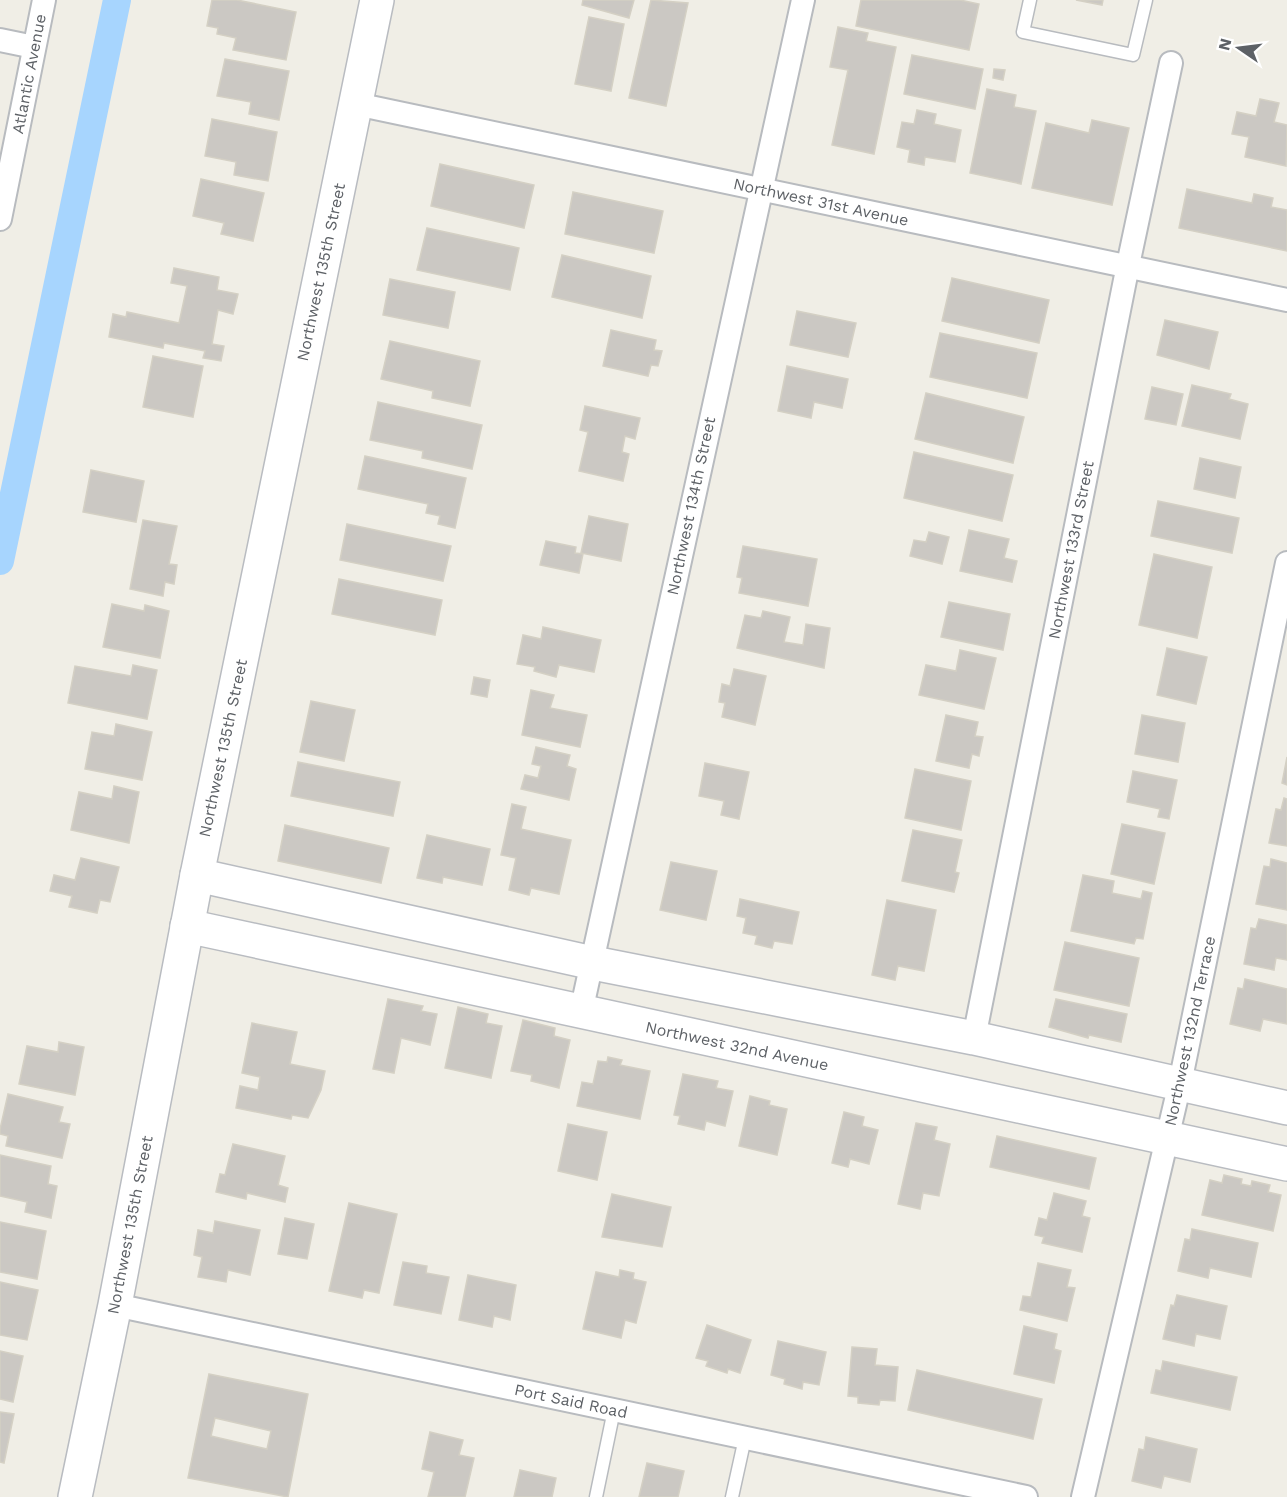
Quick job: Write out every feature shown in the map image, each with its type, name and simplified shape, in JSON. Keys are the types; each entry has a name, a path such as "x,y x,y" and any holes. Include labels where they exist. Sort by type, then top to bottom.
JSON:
{"main road":[{"name":"Northwest 135th Street","path":"75,1497 115,1305 197,875 377,0"},
{"path":"197,875 592,963 974,1038 1287,1107"},
{"name":"Northwest 32nd Avenue","path":"187,926 1287,1164"}],"street":[{"name":"Atlantic Avenue","path":"0,219 44,0"},
{"name":"Northwest 134th Street","path":"581,1012 803,0"},
{"path":"0,40 34,47"},
{"name":"Northwest 133rd Street","path":"974,1038 1128,265 1171,63"},
{"name":"Northwest 31st Avenue","path":"356,104 1287,300"},
{"name":"Northwest 132nd Terrace","path":"1083,1497 1180,1083 1287,563"},
{"name":"Port Said Road","path":"115,1305 1026,1497"}],"lane":[{"path":"1030,0 1023,32 1133,55 1146,0"},
{"path":"596,1497 614,1410"},
{"path":"732,1497 745,1438"}],"building":[{"path":"212,0 237,0 296,12 286,60 233,50 236,38 217,34 218,28 207,26"},
{"path":"583,0 634,0 629,18 582,5"},
{"path":"651,0 688,3 666,106 629,98"},
{"path":"861,0 960,0 979,4 969,50 856,26"},
{"path":"1076,0 1103,0 1102,5"},
{"path":"589,17 624,24 611,91 575,84"},
{"path":"838,27 868,33 866,41 896,47 874,154 832,145 848,70 830,67"},
{"path":"912,55 983,69 975,109 904,94"},
{"path":"225,59 289,71 279,120 249,114 251,102 217,96"},
{"path":"994,69 1005,70 1003,80 993,78"},
{"path":"987,89 1016,95 1014,107 1036,111 1021,184 970,173"},
{"path":"1260,99 1279,103 1274,122 1287,125 1286,166 1245,157 1249,137 1232,134 1237,112 1256,116"},
{"path":"917,110 936,114 934,124 961,130 955,162 925,157 924,165 908,162 910,150 897,147 902,122 914,124"},
{"path":"212,119 277,132 268,181 234,175 236,162 205,156"},
{"path":"1092,120 1129,128 1112,205 1032,188 1046,123 1089,133"},
{"path":"440,164 534,185 524,228 431,206"},
{"path":"201,179 264,193 253,241 221,234 224,223 193,216"},
{"path":"1187,189 1252,203 1254,194 1273,198 1271,207 1287,210 1287,251 1179,228"},
{"path":"573,192 663,211 654,253 565,234"},
{"path":"427,228 519,248 510,290 417,270"},
{"path":"562,255 651,276 642,318 552,297"},
{"path":"174,268 219,277 217,290 238,294 233,314 218,310 212,344 224,346 221,361 203,358 205,351 164,343 163,348 109,337 113,314 126,317 127,312 179,323 187,286 171,283"},
{"path":"952,278 1049,300 1039,343 942,321"},
{"path":"390,279 455,292 448,328 383,315"},
{"path":"797,311 856,323 848,357 790,345"},
{"path":"1165,320 1218,332 1209,369 1157,355"},
{"path":"611,330 656,340 654,350 662,351 658,366 651,365 648,376 603,366"},
{"path":"940,333 1037,353 1027,398 930,377"},
{"path":"390,341 480,361 470,406 432,398 433,391 381,379"},
{"path":"153,356 203,366 193,417 143,407"},
{"path":"787,366 848,379 842,408 814,402 811,418 778,411"},
{"path":"1192,385 1231,394 1229,399 1248,404 1240,439 1182,426"},
{"path":"1152,387 1183,394 1176,425 1145,419"},
{"path":"926,393 1024,417 1013,463 915,439"},
{"path":"378,402 482,425 472,469 422,458 423,451 370,440"},
{"path":"585,406 640,418 635,439 625,436 622,452 629,454 623,481 579,471 588,432 580,430"},
{"path":"914,452 1013,475 1002,521 904,498"},
{"path":"365,456 466,478 455,528 438,524 440,516 426,513 428,504 358,489"},
{"path":"1200,458 1241,467 1235,498 1194,489"},
{"path":"91,470 144,481 136,522 83,512"},
{"path":"1158,501 1239,518 1232,553 1151,536"},
{"path":"589,516 628,524 621,561 581,553"},
{"path":"143,520 177,526 169,564 177,565 174,584 165,582 163,596 130,589"},
{"path":"347,524 451,546 443,581 340,560"},
{"path":"969,530 1009,539 1004,558 1017,561 1012,582 960,571"},
{"path":"929,532 949,537 942,564 910,556 914,540 926,542"},
{"path":"546,541 576,547 575,553 583,554 579,573 540,565"},
{"path":"743,546 817,559 808,606 739,593 742,578 737,577"},
{"path":"1154,554 1212,567 1197,638 1139,625"},
{"path":"339,579 442,600 435,635 332,614"},
{"path":"949,602 1010,614 1003,650 941,637"},
{"path":"112,604 144,611 145,605 169,611 160,658 103,647"},
{"path":"763,611 790,617 784,642 803,645 806,624 830,628 824,668 737,648 745,615 761,618"},
{"path":"543,627 601,640 594,672 559,665 556,677 534,671 535,667 517,664 523,635 541,639"},
{"path":"1167,648 1207,657 1196,704 1157,695"},
{"path":"960,650 996,658 984,709 919,695 926,665 956,671"},
{"path":"133,665 157,670 147,719 68,703 75,666 131,676"},
{"path":"734,669 766,676 755,725 722,717 725,703 719,702 722,684 730,686"},
{"path":"474,677 490,680 487,697 471,694"},
{"path":"531,690 554,695 550,708 587,715 580,747 522,735"},
{"path":"311,701 355,710 344,761 300,752"},
{"path":"946,715 978,722 975,736 983,737 979,756 972,754 969,768 936,761"},
{"path":"1142,715 1185,723 1178,762 1135,754"},
{"path":"116,724 152,732 142,780 85,769 92,732 114,736"},
{"path":"536,747 570,755 567,766 576,769 569,800 521,789 525,775 538,778 541,766 532,764"},
{"path":"1287,757 1287,785 1282,783"},
{"path":"298,762 400,782 393,816 291,796"},
{"path":"705,763 749,772 739,819 721,815 724,801 699,796"},
{"path":"915,769 971,781 961,830 905,818"},
{"path":"1133,771 1177,780 1169,819 1158,817 1160,809 1127,802"},
{"path":"114,786 139,792 129,843 71,830 79,792 112,799"},
{"path":"1284,798 1287,799 1287,846 1269,843 1276,809 1281,810"},
{"path":"512,804 526,807 521,829 571,840 559,894 531,888 529,895 509,890 516,858 501,855"},
{"path":"1122,824 1165,833 1154,884 1111,874"},
{"path":"285,825 389,848 381,883 278,861"},
{"path":"913,830 962,840 955,872 959,873 954,892 902,881"},
{"path":"427,835 490,849 482,885 443,877 442,883 417,878"},
{"path":"81,858 119,867 110,902 100,900 97,913 69,907 72,896 50,891 54,875 75,880"},
{"path":"1271,859 1287,863 1287,910 1256,904 1264,866 1270,867"},
{"path":"671,862 717,871 706,920 660,910"},
{"path":"1083,875 1114,881 1112,893 1141,899 1143,891 1152,893 1143,939 1136,938 1134,944 1071,931"},
{"path":"740,899 799,912 792,944 774,941 772,948 755,944 757,936 743,933 746,918 737,916"},
{"path":"887,900 936,910 924,971 898,966 895,980 872,975"},
{"path":"1259,919 1287,925 1287,960 1276,958 1274,970 1244,964 1251,928 1256,929"},
{"path":"1065,942 1139,958 1129,1006 1054,990"},
{"path":"1245,979 1287,989 1287,1024 1263,1019 1260,1031 1230,1024 1238,988 1243,989"},
{"path":"388,999 423,1006 421,1011 437,1014 430,1045 401,1038 394,1073 373,1069"},
{"path":"1056,999 1127,1014 1121,1042 1089,1035 1088,1038 1049,1027"},
{"path":"458,1007 488,1014 486,1023 502,1026 491,1078 445,1068"},
{"path":"523,1020 555,1028 554,1036 570,1040 559,1088 531,1081 532,1075 511,1071"},
{"path":"252,1023 297,1032 290,1064 325,1071 321,1090 308,1118 292,1115 291,1119 236,1108 240,1086 258,1090 260,1077 242,1073"},
{"path":"59,1042 84,1047 75,1095 19,1084 27,1046 58,1052"},
{"path":"608,1057 622,1060 620,1065 650,1071 640,1119 577,1106 582,1082 593,1084 598,1061 607,1062"},
{"path":"683,1074 718,1081 716,1088 733,1091 725,1126 706,1121 704,1130 678,1124 680,1116 674,1115"},
{"path":"8,1094 63,1107 59,1122 70,1124 62,1158 6,1146 8,1136 0,1134 0,1129"},
{"path":"750,1096 770,1101 769,1105 787,1109 777,1155 739,1146"},
{"path":"844,1112 864,1117 862,1126 878,1130 869,1164 850,1159 848,1167 832,1163"},
{"path":"916,1123 937,1127 934,1140 950,1144 939,1196 923,1193 920,1209 898,1204"},
{"path":"568,1124 607,1132 597,1180 558,1171"},
{"path":"997,1136 1096,1158 1089,1189 990,1167"},
{"path":"233,1144 285,1156 278,1185 288,1188 285,1202 247,1193 246,1199 216,1192 220,1174 225,1175"},
{"path":"0,1155 51,1166 48,1184 57,1186 51,1218 25,1212 27,1202 0,1196"},
{"path":"1224,1175 1242,1179 1241,1184 1251,1186 1252,1181 1270,1185 1268,1192 1281,1195 1273,1231 1202,1215 1210,1180 1222,1183"},
{"path":"1054,1193 1086,1201 1082,1216 1090,1218 1082,1252 1042,1243 1044,1237 1035,1235 1039,1218 1047,1220"},
{"path":"612,1194 671,1207 662,1247 602,1237"},
{"path":"349,1203 397,1214 379,1293 364,1290 362,1298 329,1291"},
{"path":"285,1218 314,1224 307,1259 278,1254"},
{"path":"215,1221 260,1230 250,1275 228,1270 226,1282 198,1277 202,1257 194,1255 198,1230 213,1233"},
{"path":"0,1222 46,1231 37,1279 0,1272"},
{"path":"1192,1229 1258,1243 1251,1277 1210,1268 1208,1278 1178,1271 1185,1239 1190,1240"},
{"path":"403,1262 427,1266 426,1273 449,1277 441,1314 394,1305"},
{"path":"1038,1263 1071,1270 1067,1287 1075,1288 1067,1321 1020,1310 1023,1296 1031,1297"},
{"path":"620,1270 634,1273 633,1279 646,1282 636,1323 625,1320 621,1338 583,1329 596,1272 619,1277"},
{"path":"468,1275 516,1285 510,1320 494,1316 492,1327 459,1320"},
{"path":"0,1282 38,1290 27,1340 0,1335"},
{"path":"1177,1295 1227,1306 1220,1339 1196,1334 1194,1346 1163,1339 1171,1305 1174,1306"},
{"path":"707,1325 751,1340 740,1373 728,1369 727,1373 706,1366 708,1361 696,1358"},
{"path":"1024,1326 1057,1334 1054,1349 1061,1351 1054,1383 1014,1374"},
{"path":"778,1341 826,1352 819,1385 803,1382 802,1389 784,1384 785,1379 771,1375"},
{"path":"852,1347 877,1349 875,1365 898,1367 895,1401 880,1400 879,1405 858,1403 858,1397 848,1396"},
{"path":"0,1351 23,1356 13,1402 0,1399"},
{"path":"1163,1361 1237,1377 1230,1410 1151,1393 1156,1370 1161,1371"},
{"path":"917,1370 1042,1399 1033,1439 908,1410"},
{"path":"209,1374 308,1394 288,1497 188,1478","holes":["215,1418 271,1431 267,1449 211,1436"]},
{"path":"0,1412 14,1414 4,1463 0,1462"},
{"path":"430,1432 463,1440 459,1455 474,1458 465,1497 428,1497 434,1472 422,1469"},
{"path":"1146,1437 1197,1449 1190,1482 1164,1476 1161,1488 1132,1481 1139,1449 1144,1450"},
{"path":"647,1463 684,1471 678,1497 639,1497"},
{"path":"520,1470 556,1478 552,1497 514,1497"}],"waterway":[{"path":"0,561 117,0"}]}
